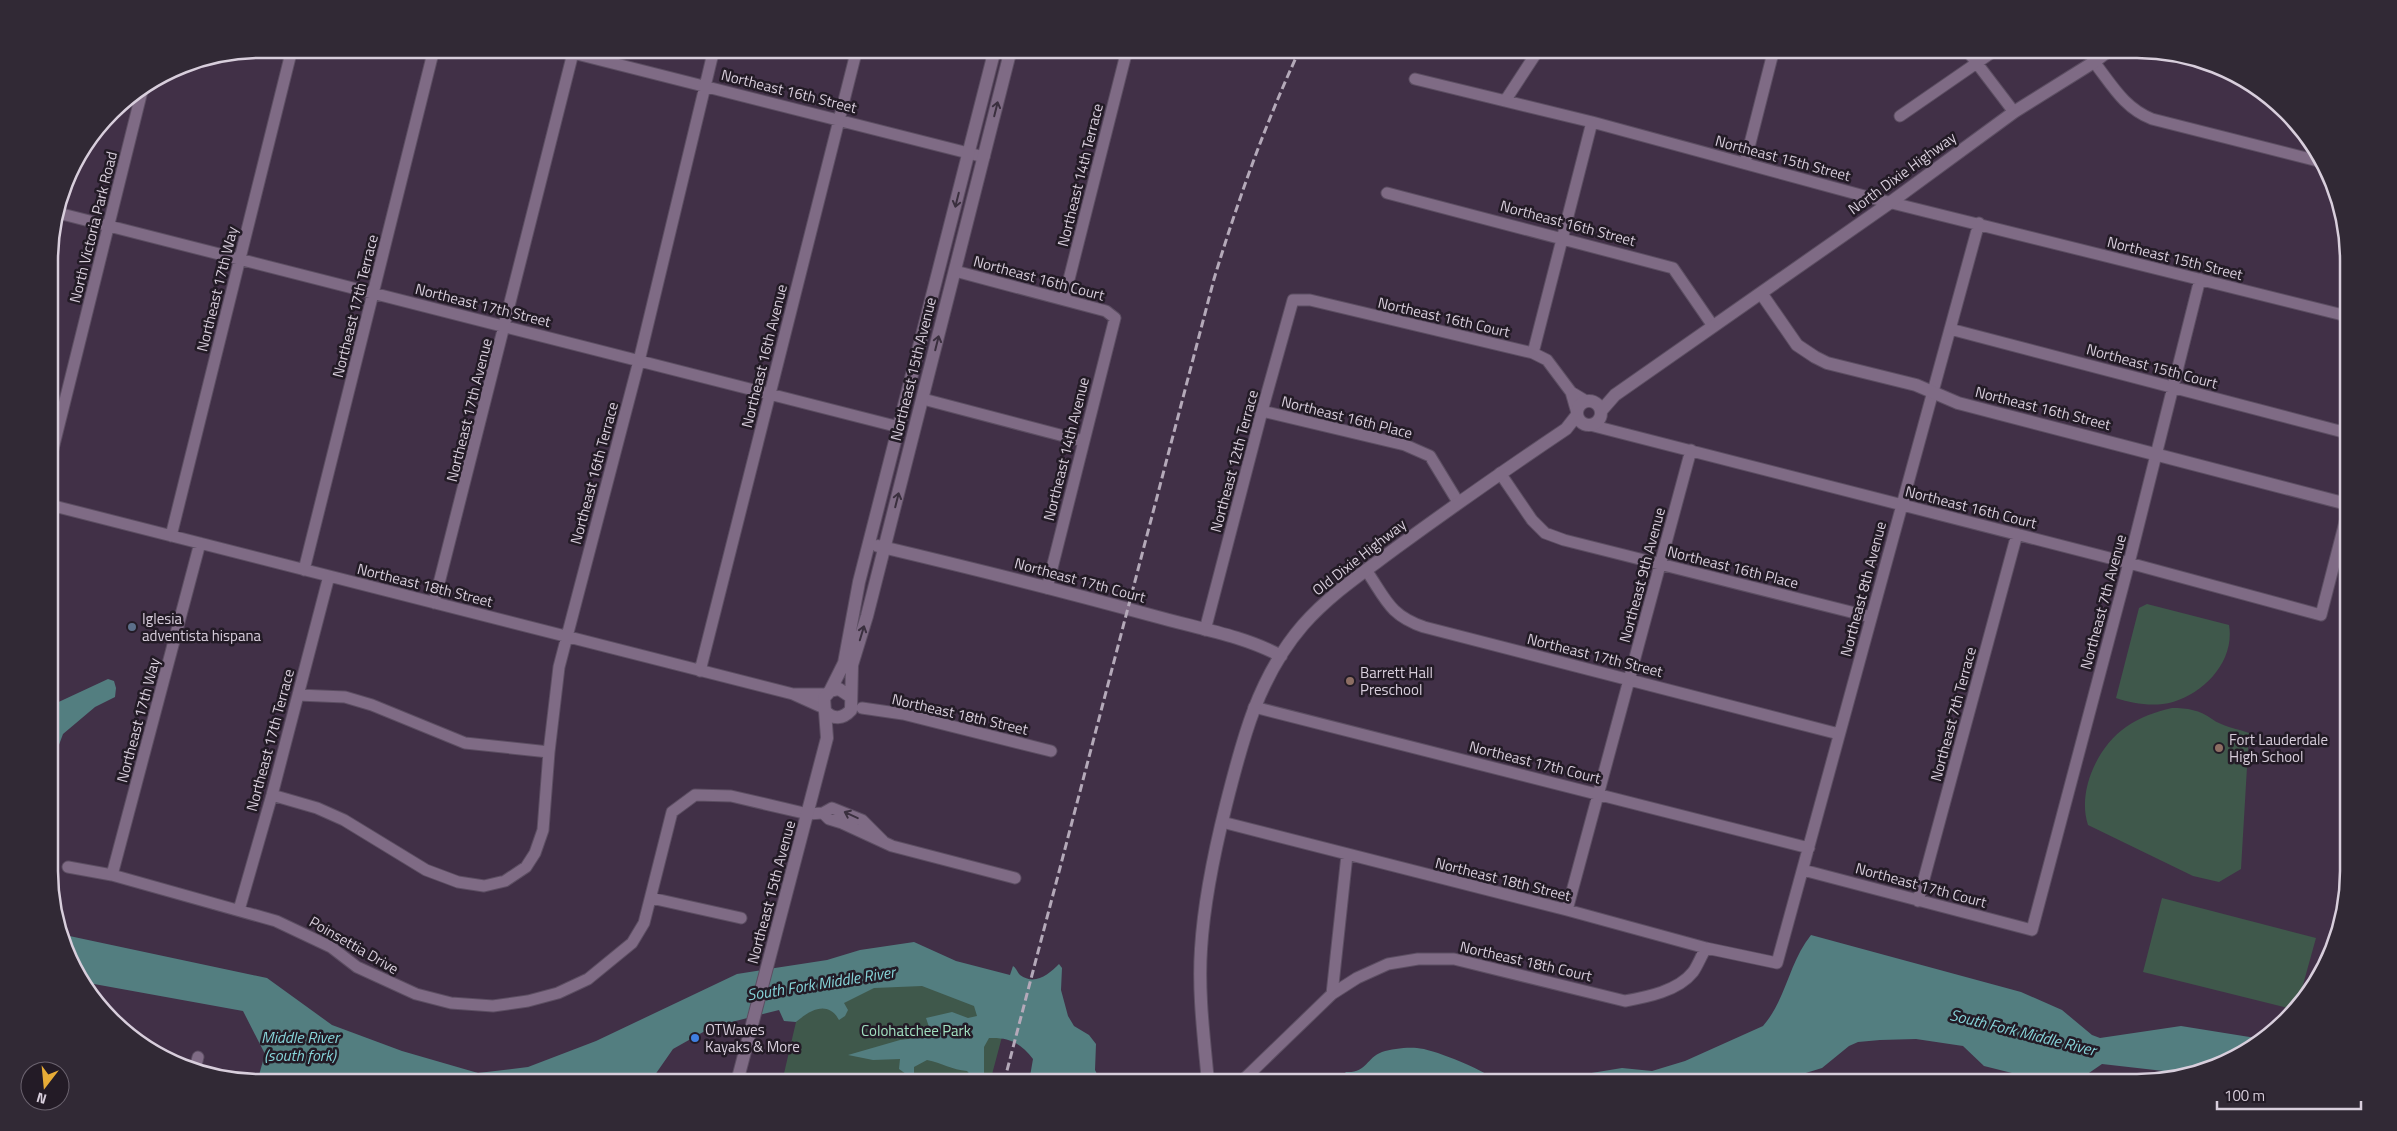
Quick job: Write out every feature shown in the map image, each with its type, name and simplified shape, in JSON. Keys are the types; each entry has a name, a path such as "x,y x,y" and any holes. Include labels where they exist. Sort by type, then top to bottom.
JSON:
{"street":[{"name":"Northeast 17th Way","path":"172,536 290,58"},
{"name":"Northeast 17th Terrace","path":"304,570 432,58"},
{"name":"Northeast 17th Avenue","path":"434,603 506,326 571,58"},
{"name":"Northeast 16th Street","path":"599,58 984,157"},
{"name":"Northeast 16th Terrace","path":"272,795 317,808 344,820 426,870 458,882 484,886 505,881 526,867 534,854 543,830 549,752 559,667 639,361 712,58"},
{"name":"Northeast 16th Avenue","path":"700,671 855,58"},
{"name":"Northeast 15th Avenue","path":"829,692 844,663 853,610 869,544 993,58"},
{"name":"Northeast 15th Avenue","path":"851,699 852,666 884,548 1009,58"},
{"name":"Northeast 14th Terrace","path":"1064,300 1125,58"},
{"path":"1505,101 1533,58"},
{"path":"1745,162 1772,58"},
{"path":"1973,58 2014,112"},
{"path":"1900,116 1985,58"},
{"name":"North Dixie Highway","path":"1713,326 1891,202 2014,112 2099,58"},
{"path":"2094,62 2129,107 2137,113 2152,119 2312,160"},
{"name":"Northeast 15th Street","path":"1415,79 1592,122 1891,202 2340,314"},
{"name":"North Victoria Park Road","path":"58,429 141,97"},
{"path":"1533,354 1592,122"},
{"name":"Northeast 16th Street","path":"1387,193 1673,268 1713,326"},
{"name":"Northeast 17th Street","path":"63,214 899,427"},
{"name":"Northeast 8th Avenue","path":"1777,963 1979,223"},
{"name":"Northeast 16th Court","path":"955,271 1106,311 1114,318"},
{"name":"Northeast 7th Avenue","path":"2032,930 2129,563 2200,280"},
{"name":"Northeast 16th Street","path":"1761,293 1797,345 1827,363 1916,385 1958,404 2340,502"},
{"name":"Northeast 16th Court","path":"1293,300 1310,300 1533,354 1547,360 1571,392 1582,419 1614,430 2321,614 2340,541"},
{"name":"Northeast 12th Terrace","path":"1206,630 1262,411 1293,300"},
{"name":"Northeast 14th Avenue","path":"1047,588 1114,318"},
{"path":"1595,408 1596,422 1582,419 1580,406 1595,408 1713,326"},
{"name":"Northeast 15th Court","path":"1950,329 2340,431"},
{"name":"Northeast 16th Court","path":"1571,392 1595,408 1603,421 1614,430"},
{"path":"922,399 1083,441"},
{"name":"Northeast 16th Place","path":"1262,411 1405,445 1430,456 1458,502"},
{"name":"Old Dixie Highway","path":"1222,822 1242,741 1254,707 1280,656 1304,625 1330,597 1366,570 1458,502 1582,419"},
{"name":"Northeast 9th Avenue","path":"1567,910 1691,450"},
{"name":"Northeast 16th Place","path":"1500,473 1532,520 1545,533 1564,540 1871,617"},
{"name":"Northeast 18th Street","path":"58,507 793,694 824,709"},
{"name":"Northeast 7th Terrace","path":"1918,901 2016,534"},
{"name":"Northeast 17th Way","path":"112,875 200,544"},
{"name":"Northeast 17th Court","path":"869,544 1047,588 1254,643 1280,656"},
{"name":"Northeast 17th Street","path":"1366,570 1394,612 1405,621 1839,734"},
{"name":"Northeast 17th Terrace","path":"239,910 272,795 329,576"},
{"path":"845,716 851,710 851,699 839,689 829,692 823,703 824,709 832,717 845,716 862,708"},
{"name":"Northeast 18th Street","path":"793,694 829,692"},
{"path":"298,695 346,697 372,705 465,743 486,747 549,752"},
{"name":"Northeast 18th Street","path":"851,699 862,708 903,714 1051,752"},
{"name":"Northeast 17th Court","path":"1254,707 1809,848"},
{"name":"Northeast 15th Avenue","path":"739,1074 827,738 824,709"},
{"name":"Northeast 15th Avenue","path":"827,738 845,716"},
{"name":"Poinsettia Drive","path":"68,867 112,875 239,910 298,929 331,947 357,967 416,994 451,1003 492,1006 528,1001 558,993 588,979 632,943 644,923 672,812 695,795 731,796 808,814 822,813 832,808 847,812 862,820 883,841 907,850 1015,878"},
{"path":"1207,1074 1200,998 1201,949 1206,897 1222,822"},
{"name":"Northeast 18th Street","path":"1222,822 1567,910 1706,948 1777,963"},
{"path":"1332,994 1347,855"},
{"name":"Northeast 17th Court","path":"1803,870 2032,930"},
{"path":"651,898 740,918"},
{"name":"Northeast 18th Court","path":"1249,1074 1332,994 1357,978 1388,964 1418,959 1454,959 1625,1001 1648,996 1674,986 1692,973 1706,948"},
{"path":"196,1063 198,1057"}],"green space":[{"path":"2147,604 2229,625 2230,638 2227,650 2223,662 2216,673 2197,691 2173,702 2144,704 2116,698 2139,608"},
{"path":"2172,708 2198,712 2220,724 2249,733 2241,869 2219,882 2193,876 2088,825 2085,799 2088,785 2098,758 2106,746 2131,723 2148,715"},
{"path":"2162,898 2316,938 2302,987 2286,1007 2143,972"},
{"name":"Colohatchee Park","path":"925,976 982,1000 1003,1033 992,1074 784,1074 796,1022 806,1013 883,982"}],"water":[{"path":"108,679 114,681 116,688 115,697 95,707 63,734 58,747 58,702"},
{"name":"South Fork Middle River","path":"1811,935 2021,992 2062,1010 2092,1035 2100,1038 2181,1026 2252,1037 2226,1053 2202,1063 2167,1071 2102,1064 2087,1074 2016,1074 1984,1066 1963,1046 1916,1039 1858,1042 1849,1046 1822,1068 1802,1074 1585,1074 1622,1068 1652,1071 1685,1061 1763,1026 1777,1005 1797,957"},
{"name":"Middle River (south fork)","path":"68,936 267,978 332,1025 402,1051 478,1073 528,1067 596,1041 737,974 827,960 860,950 914,942 956,961 1010,975 1013,966 1020,975 1031,979 1046,975 1059,964 1062,968 1061,990 1068,1016 1074,1026 1089,1035 1096,1044 1095,1070 1097,1074 1030,1074 1033,1059 1019,1045 1003,1039 989,1038 984,1047 984,1074 970,1074 967,1071 927,1060 914,1067 914,1074 906,1074 899,1069 900,1059 873,1060 848,1055 900,1040 932,1036 926,1018 952,1012 968,1018 977,1016 974,1006 922,986 874,988 844,1003 848,1010 845,1016 839,1020 830,1010 819,1009 807,1014 796,1022 784,1021 779,1010 712,1027 673,1049 656,1074 259,1074 265,1054 243,1011 92,984 78,960"},
{"path":"1404,1048 1424,1049 1465,1063 1486,1074 1344,1074 1362,1068 1382,1052"}],"railway":[{"path":"1006,1074 1214,279 1253,162 1296,58"}],"place":[{"name":"Iglesia adventista hispana","path":"132,627"},
{"name":"Barrett Hall Preschool","path":"1350,681"},
{"name":"Fort Lauderdale High School","path":"2219,748"},
{"name":"OTWaves Kayaks & More","path":"695,1038"}]}
